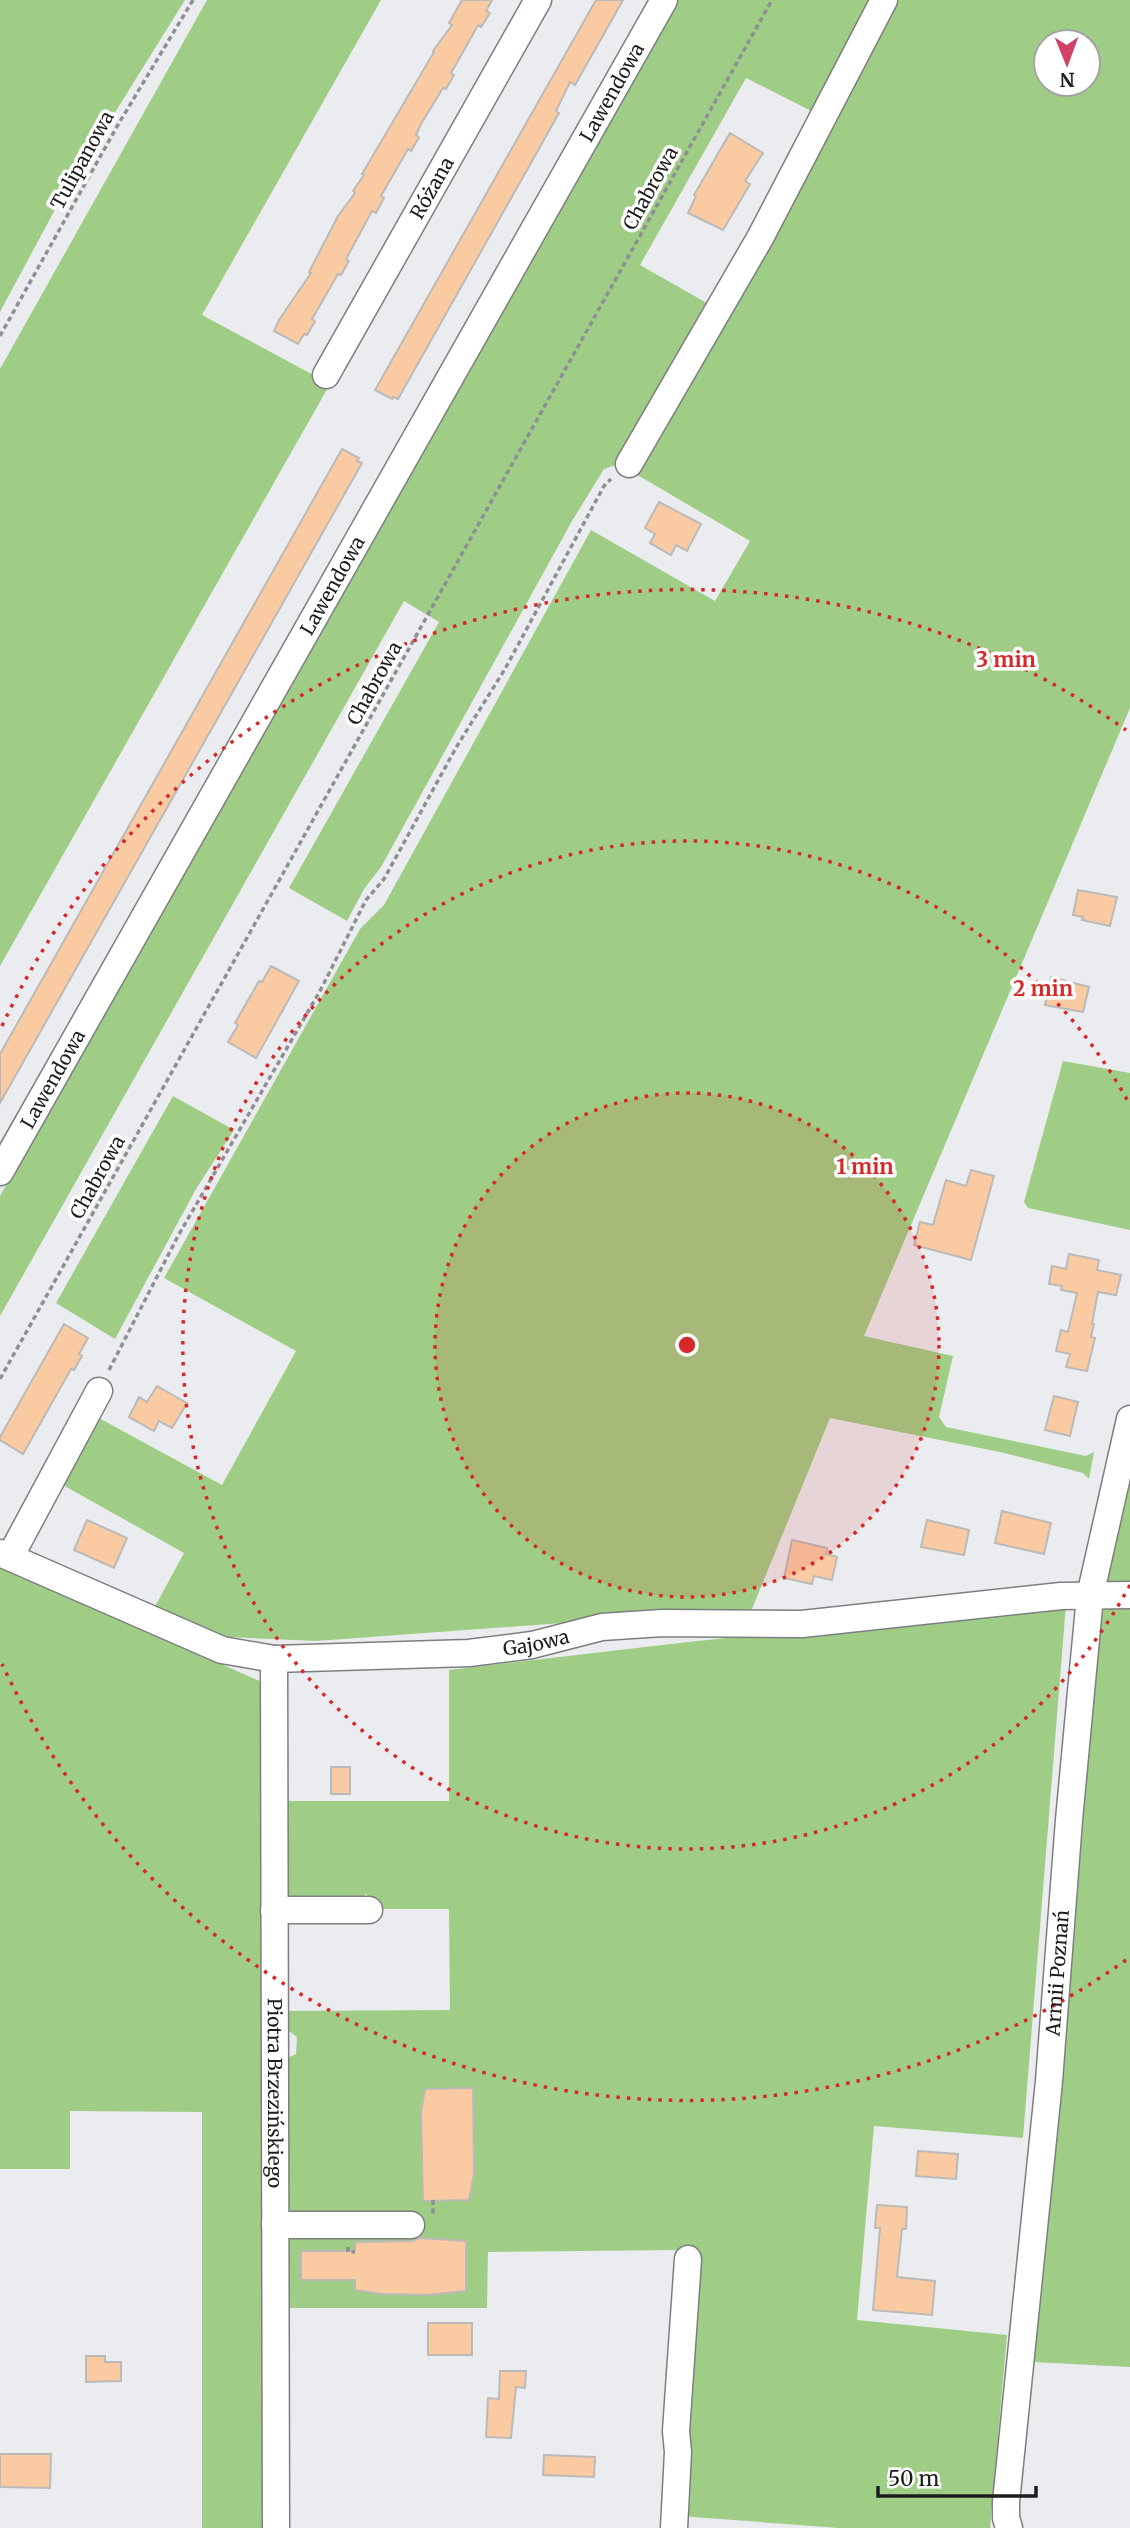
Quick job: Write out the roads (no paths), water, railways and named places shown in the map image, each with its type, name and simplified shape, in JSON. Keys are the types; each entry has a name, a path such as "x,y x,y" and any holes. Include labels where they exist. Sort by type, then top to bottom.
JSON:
{"street":[{"name":"Różana","path":"326,375 538,0"},
{"name":"Lawendowa","path":"0,1172 664,0"},
{"path":"629,464 760,238 884,0"},
{"path":"5,1555 99,1391"},
{"name":"Armii Poznań","path":"1009,2528 1006,2502 1049,2081 1090,1596 1130,1419"},
{"name":"Gajowa","path":"5,1555 222,1650 274,1659 469,1653 532,1645 602,1627 662,1623 802,1624 1061,1596 1130,1595"},
{"name":"Piotra Brzezińskiego","path":"274,1659 276,2528"},
{"path":"274,1910 369,1910"},
{"path":"275,2225 411,2225"},
{"path":"674,2528 678,2452 676,2431 688,2259"}]}
